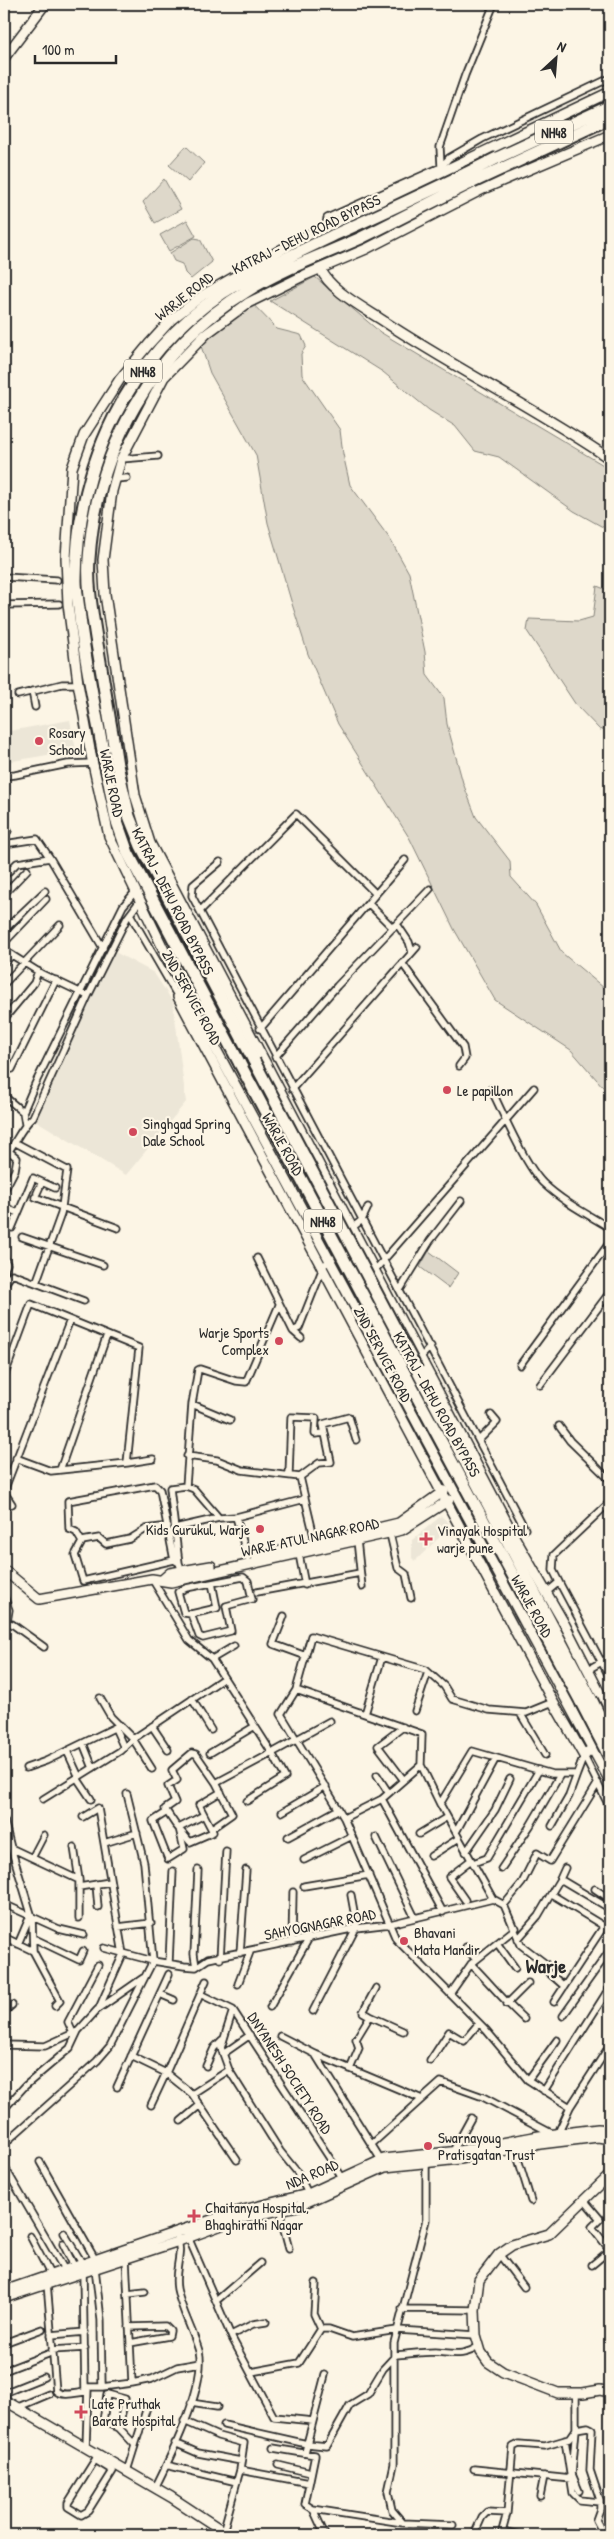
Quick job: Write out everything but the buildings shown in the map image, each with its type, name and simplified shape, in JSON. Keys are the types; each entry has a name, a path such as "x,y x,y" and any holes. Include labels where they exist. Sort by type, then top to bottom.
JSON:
{"highway":[{"name":"KATRAJ - DEHU ROAD BYPASS","path":"610,106 247,290 195,330 172,352 160,374 125,424 109,458 100,488 89,551 89,594 113,739 111,766 116,819 128,853 407,1378 586,1700 610,1737"},
{"name":"KATRAJ - DEHU ROAD BYPASS","path":"499,163 610,118"},
{"name":"KATRAJ - DEHU ROAD BYPASS","path":"470,177 291,255 222,294 176,332 156,353 118,408 97,452 84,499 78,537 76,582 86,664 101,740 141,846 417,1370 586,1700 610,1758"}],"street":[{"path":"4,58 44,4"},
{"path":"441,169 440,147 465,75 494,4"},
{"path":"441,169 448,158 482,139 610,78"},
{"name":"WARJE ROAD","path":"609,1775 590,1752 579,1721 455,1496 134,892 109,836 92,759 78,683 66,580 72,468 84,435 120,379 171,320 203,295 326,227 441,169 470,158 610,92"},
{"name":"WARJE ROAD","path":"609,1710 547,1592 514,1538 421,1357 150,843 135,795 105,594 103,560 121,459 160,374 206,334 248,303 484,189 610,135"},
{"path":"483,151 498,183"},
{"path":"470,158 484,189"},
{"path":"320,269 323,276 333,286 392,327 610,459"},
{"path":"121,459 158,456"},
{"path":"116,479 126,478"},
{"path":"4,577 57,580"},
{"path":"4,605 59,604"},
{"path":"18,695 62,684 73,684"},
{"path":"32,691 35,707"},
{"path":"92,759 127,746"},
{"path":"4,776 15,776 92,759 129,756"},
{"path":"4,809 5,799"},
{"path":"200,911 296,814 376,894"},
{"path":"4,824 8,832"},
{"path":"4,844 37,839 101,945"},
{"path":"4,876 17,863 50,858"},
{"path":"260,1029 405,860"},
{"path":"220,862 192,885 192,896 260,1029 431,1346 525,1529"},
{"path":"4,894 27,870"},
{"path":"275,1057 337,986 430,889"},
{"path":"4,930 45,891"},
{"path":"25,1124 24,1112 81,992 101,945 123,906 134,892"},
{"path":"4,943 46,899"},
{"path":"4,1158 16,1143 25,1124 33,1117 88,996 130,914 139,902"},
{"path":"368,902 395,926 409,942 412,952"},
{"name":"2ND SERVICE ROAD","path":"130,914 178,997 553,1702 590,1752 598,1783 610,1808"},
{"path":"4,984 60,925"},
{"path":"292,1089 418,946"},
{"path":"4,950 23,963 88,996"},
{"path":"4,963 12,955"},
{"path":"402,963 465,1053 465,1058 459,1066"},
{"path":"4,1019 34,982 38,971"},
{"path":"4,1063 12,1069 56,980"},
{"path":"178,997 183,986"},
{"path":"375,1270 534,1088"},
{"path":"491,1089 542,1182 567,1203 610,1228"},
{"path":"4,1096 24,1112"},
{"path":"300,1126 308,1118"},
{"path":"16,1143 67,1170 62,1206 36,1283"},
{"path":"4,1147 16,1155 16,1164 4,1191"},
{"path":"4,1226 12,1228 33,1178 55,1188"},
{"path":"42,1182 36,1195 118,1228"},
{"path":"400,1290 430,1241 461,1201"},
{"path":"4,1207 18,1213"},
{"path":"352,1228 362,1220 368,1207"},
{"path":"22,1237 103,1265"},
{"path":"293,1331 299,1328 322,1269 330,1259 359,1240"},
{"path":"520,1365 610,1242"},
{"path":"4,1257 7,1260 4,1270 11,1274 84,1300"},
{"path":"257,1258 293,1331 301,1338"},
{"path":"4,1285 11,1274"},
{"path":"540,1385 610,1292"},
{"path":"4,1377 31,1304 139,1348 127,1463"},
{"path":"186,1486 192,1404 198,1370 246,1382 279,1304"},
{"path":"4,1506 12,1504 4,1492 70,1320"},
{"path":"60,1470 108,1335"},
{"path":"421,1357 431,1346"},
{"path":"438,1391 447,1380"},
{"path":"192,1404 230,1420"},
{"path":"479,1440 497,1422 491,1415"},
{"path":"289,1475 292,1417 316,1418 315,1434 325,1433"},
{"path":"187,1456 217,1460 242,1470 300,1477 319,1463 331,1462 323,1424 349,1418 356,1440"},
{"path":"559,1426 570,1441 610,1480"},
{"path":"16,1458 51,1471 153,1459"},
{"path":"300,1477 316,1546"},
{"path":"155,1485 160,1490 171,1527 178,1565 83,1581 75,1555 80,1549 82,1541 76,1532 69,1529 68,1500 155,1485"},
{"path":"171,1527 170,1488 186,1486 194,1489 219,1518"},
{"name":"WARJE ATUL NAGAR ROAD","path":"164,1579 178,1565 248,1559 390,1534 450,1486"},
{"name":"WARJE ATUL NAGAR ROAD","path":"4,1571 39,1599 164,1579 299,1554 316,1546 400,1526 455,1496"},
{"path":"82,1541 99,1538 106,1544 130,1539 146,1530 236,1517 305,1499"},
{"path":"610,1502 554,1555 553,1570 610,1678"},
{"path":"236,1517 248,1559"},
{"path":"390,1534 398,1568 406,1574 411,1598"},
{"path":"357,1540 362,1587"},
{"path":"299,1554 304,1585"},
{"path":"257,1592 304,1585 360,1573"},
{"path":"191,1614 199,1636 203,1638 231,1631 226,1606 252,1599 246,1578 212,1583 179,1590 182,1610 191,1614 217,1608 212,1583"},
{"path":"164,1579 189,1640 212,1659 272,1753 285,1777 247,1801"},
{"path":"547,1592 559,1582"},
{"path":"4,1596 9,1610 5,1621 44,1647"},
{"path":"284,1616 274,1644 306,1656"},
{"path":"494,1898 390,1924 344,1818 281,1714 296,1690 311,1636 428,1672 444,1686 452,1699 490,1710 526,1713 553,1702"},
{"path":"212,1659 234,1646"},
{"path":"365,1714 382,1657"},
{"path":"589,1669 610,1657"},
{"path":"415,1711 428,1672"},
{"path":"43,1799 124,1748 133,1739 224,1678"},
{"path":"296,1690 422,1734 421,1765 447,1817 494,1898 504,1905 516,1928 521,1945 546,1964"},
{"path":"100,1698 118,1726 133,1739 152,1769"},
{"path":"192,1699 212,1730"},
{"path":"579,1721 609,1710"},
{"path":"520,1712 545,1755"},
{"path":"216,1784 330,1721"},
{"path":"26,1768 67,1751 118,1726"},
{"path":"118,1726 124,1748"},
{"path":"152,1726 168,1750"},
{"path":"210,1753 255,1726"},
{"path":"403,1779 378,1746 404,1727"},
{"path":"552,1826 569,1796 577,1774 590,1752 610,1737"},
{"path":"83,1743 93,1768"},
{"path":"590,1752 610,1745"},
{"path":"67,1751 78,1777 91,1799"},
{"path":"440,1804 472,1751 560,1775 577,1774"},
{"path":"212,1828 232,1814 221,1792 196,1754 192,1753 172,1770 177,1779 168,1786 175,1802 166,1808 167,1812 191,1842 212,1833 212,1828 199,1805 221,1792"},
{"path":"431,1856 457,1835 496,1758"},
{"path":"344,1818 382,1799 421,1765"},
{"path":"465,1900 449,1877 472,1861 486,1858 539,1770"},
{"path":"377,1775 388,1792"},
{"path":"501,1869 530,1826 560,1775"},
{"path":"466,1852 495,1810 510,1780"},
{"path":"504,1905 522,1883 537,1853 550,1861 598,1783"},
{"path":"282,1812 326,1786"},
{"path":"4,2144 97,2061 110,2046 153,1961 144,1863 127,1794"},
{"path":"382,1799 442,1912"},
{"path":"83,1817 98,1808 123,1954 99,2008"},
{"path":"288,1837 339,1809"},
{"path":"167,1812 153,1821 168,1859 182,1851 184,1846 178,1831 179,1828"},
{"path":"179,1828 204,1815"},
{"path":"419,1834 447,1817"},
{"path":"4,1820 31,1917 33,1951 60,2001 56,2006"},
{"path":"104,1843 137,1833"},
{"path":"32,1858 44,1835"},
{"path":"304,1860 352,1836"},
{"path":"376,1837 415,1918"},
{"path":"4,1845 79,1880"},
{"path":"74,1846 80,1887 80,1918"},
{"path":"220,1959 226,1851"},
{"path":"518,1939 538,1916 565,1868"},
{"path":"196,1967 194,1954 198,1870"},
{"path":"240,1953 246,1870"},
{"path":"169,1963 173,1872"},
{"path":"304,1886 369,1875"},
{"path":"560,1879 607,1907"},
{"path":"80,1887 110,1882"},
{"path":"96,1884 98,1907"},
{"path":"595,1890 610,1899"},
{"path":"292,1942 293,1892"},
{"path":"551,1894 602,1927 554,2002"},
{"path":"313,2012 356,1928 351,1895"},
{"path":"4,1904 59,1929 84,1936"},
{"path":"18,1944 31,1917"},
{"path":"118,1927 151,1923"},
{"name":"SAHYOGNAGAR ROAD","path":"104,1948 153,1961 196,1967 208,1960 220,1959 356,1928 390,1924 396,1940 480,2023 528,2080 570,2107"},
{"path":"450,1994 473,1962 516,1928"},
{"path":"4,1937 33,1951"},
{"path":"32,1938 79,1960 83,1951"},
{"path":"270,2006 309,1938"},
{"path":"497,1943 516,1968"},
{"path":"466,1947 473,1962 508,2004 524,2019"},
{"path":"563,2016 610,1950"},
{"path":"238,1984 250,1952"},
{"path":"76,2032 68,2022 98,1965"},
{"path":"548,1972 564,1986"},
{"path":"117,2086 169,1974"},
{"path":"4,2045 45,2046 76,2032 99,2008 145,1977"},
{"path":"151,2105 206,1981"},
{"path":"508,2004 528,1983"},
{"path":"544,2091 610,1987"},
{"path":"376,1988 363,2012 403,2031"},
{"path":"160,1994 174,2000"},
{"path":"200,1994 233,2010"},
{"path":"4,2012 12,2005"},
{"name":"DNYANESH SOCIETY ROAD","path":"233,2010 342,2177"},
{"name":"DNYANESH SOCIETY ROAD","path":"224,2038 233,2010"},
{"path":"350,2069 359,2048 356,2039 370,2016"},
{"path":"430,2061 449,2032 464,2041 480,2023"},
{"path":"4,2109 25,2086 70,2048 76,2032"},
{"path":"223,2054 250,2035"},
{"path":"280,2036 315,2054 422,2099"},
{"path":"224,2038 221,2048 228,2070 280,2151 297,2172 310,2197"},
{"path":"206,2066 214,2048 224,2038"},
{"path":"528,2080 556,2040"},
{"path":"372,2144 441,2082 483,2097 556,2136 570,2107 610,2045"},
{"path":"315,2054 384,2163"},
{"path":"131,2056 166,2073 192,2094 237,2160"},
{"path":"192,2094 228,2070"},
{"path":"180,2121 200,2105"},
{"path":"454,2151 471,2118"},
{"name":"NDA ROAD","path":"4,2298 49,2278 64,2269 126,2258 247,2208 310,2197 342,2177 384,2163 598,2129 610,2130"},
{"name":"NDA ROAD","path":"95,2264 182,2235 282,2209 384,2163 426,2162 515,2149 556,2136 610,2139"},
{"path":"515,2149 531,2201"},
{"path":"40,2162 95,2264 101,2320 102,2387"},
{"path":"403,2523 392,2510 388,2492 394,2464 396,2356 394,2344 426,2220 426,2162"},
{"path":"4,2166 64,2269"},
{"path":"610,2175 549,2234 512,2245 499,2254 479,2280 475,2310 476,2335 479,2346 488,2362 503,2372 558,2393 576,2394 600,2390 610,2392"},
{"path":"584,2200 600,2219 592,2227 610,2250 592,2265"},
{"path":"282,2209 282,2223 289,2249"},
{"path":"30,2236 49,2278 50,2352 56,2391 70,2394 87,2390 85,2332 80,2267 64,2233"},
{"path":"182,2235 231,2335 274,2416 313,2421"},
{"path":"156,2488 198,2383 199,2351 177,2287 176,2272 182,2235"},
{"path":"63,2244 80,2267"},
{"path":"499,2254 524,2287"},
{"path":"126,2258 132,2383"},
{"path":"216,2301 260,2263"},
{"name":"NDA ROAD","path":"4,2291 80,2267"},
{"path":"316,2283 314,2314 321,2329"},
{"path":"128,2294 145,2292"},
{"path":"402,2309 475,2310"},
{"path":"231,2335 253,2324 266,2322"},
{"path":"129,2328 165,2326 170,2331 170,2336 130,2343"},
{"path":"4,2343 42,2329"},
{"path":"321,2329 329,2329 352,2337 398,2330 476,2335"},
{"path":"251,2372 298,2363 321,2329"},
{"path":"51,2335 85,2332"},
{"path":"224,2425 307,2444 326,2446 350,2405 368,2394 383,2369 396,2356 434,2352 458,2355 469,2353 479,2346"},
{"path":"4,2371 50,2352 85,2348"},
{"path":"86,2447 88,2387 102,2387 152,2379 177,2368 200,2363"},
{"path":"305,2453 325,2374"},
{"path":"4,2393 44,2377"},
{"path":"16,2408 48,2394"},
{"path":"119,2428 125,2399 108,2394 104,2421 119,2428 135,2445"},
{"path":"576,2394 576,2428 572,2474 579,2491"},
{"path":"4,2400 86,2447 113,2471 88,2511 81,2515 68,2507 68,2503 97,2457"},
{"path":"191,2403 217,2407"},
{"path":"127,2471 146,2407"},
{"path":"97,2457 127,2471 156,2488 226,2533 244,2443 218,2436 184,2421"},
{"path":"576,2428 588,2427 592,2430 590,2470 600,2502 596,2520 604,2535"},
{"path":"521,2535 502,2531 507,2513 514,2448 516,2445 545,2446 565,2440 573,2435 576,2428"},
{"path":"565,2440 576,2498 600,2502"},
{"path":"175,2443 198,2453 241,2461"},
{"path":"273,2448 315,2455 305,2504 313,2509 403,2523 452,2526"},
{"path":"166,2465 237,2482"},
{"path":"278,2465 311,2473"},
{"path":"474,2469 571,2479"},
{"path":"240,2470 309,2483"},
{"path":"540,2496 544,2476"},
{"path":"313,2509 325,2535"},
{"path":"474,2535 482,2517 487,2512 507,2513"}],"shaded area":[{"path":"186,146 204,163 188,182 169,165"},
{"path":"164,179 181,209 155,223 143,202"},
{"path":"187,220 196,236 169,251 160,235"},
{"path":"194,238 200,239 212,262 191,279 185,273 182,264 174,261 170,253"},
{"path":"315,277 380,332 610,469 610,531 574,511 499,457 475,451 455,426 429,410 383,372 270,301"},
{"path":"247,298 277,329 301,335 306,346 301,354 302,375 340,430 350,485 390,539 409,573 425,652 427,675 444,698 447,724 463,783 476,817 510,861 511,877 536,905 562,953 610,993 610,1095 571,1050 495,1000 454,929 410,839 338,724 308,654 292,604 268,523 256,455 210,373 198,337 215,317"},
{"path":"597,586 610,591 610,727 600,730 576,705 527,631 529,619 579,621 593,617"},
{"name":"Rosary School","path":"70,720 76,750 7,762 4,755 4,732"},
{"path":"113,951 154,973 173,1002 186,1102 126,1175 35,1120"},
{"path":"429,1251 458,1273 448,1288 420,1267"},
{"name":"Vinayak Hospital warje pune","path":"441,1516 449,1523 447,1526 449,1528 415,1561 412,1558 412,1540"}],"place":[{"name":"Rosary School","path":"39,741"},
{"name":"Le papillon","path":"447,1090"},
{"name":"Singhgad Spring Dale School","path":"133,1132"},
{"name":"Warje Sports Complex","path":"279,1341"},
{"name":"Kids Gurukul, Warje","path":"260,1529"},
{"name":"Vinayak Hospital warje pune","path":"426,1539"},
{"name":"Bhavani Mata Mandir","path":"404,1941"},
{"name":"Swarnayoug Pratisgatan Trust","path":"428,2146"},
{"name":"Chaitanya Hospital, Bhaghirathi Nagar","path":"194,2216"},
{"name":"Late Pruthak Barate Hospital","path":"81,2412"}],"district":[{"name":"Warje","path":"546,1965"}]}
